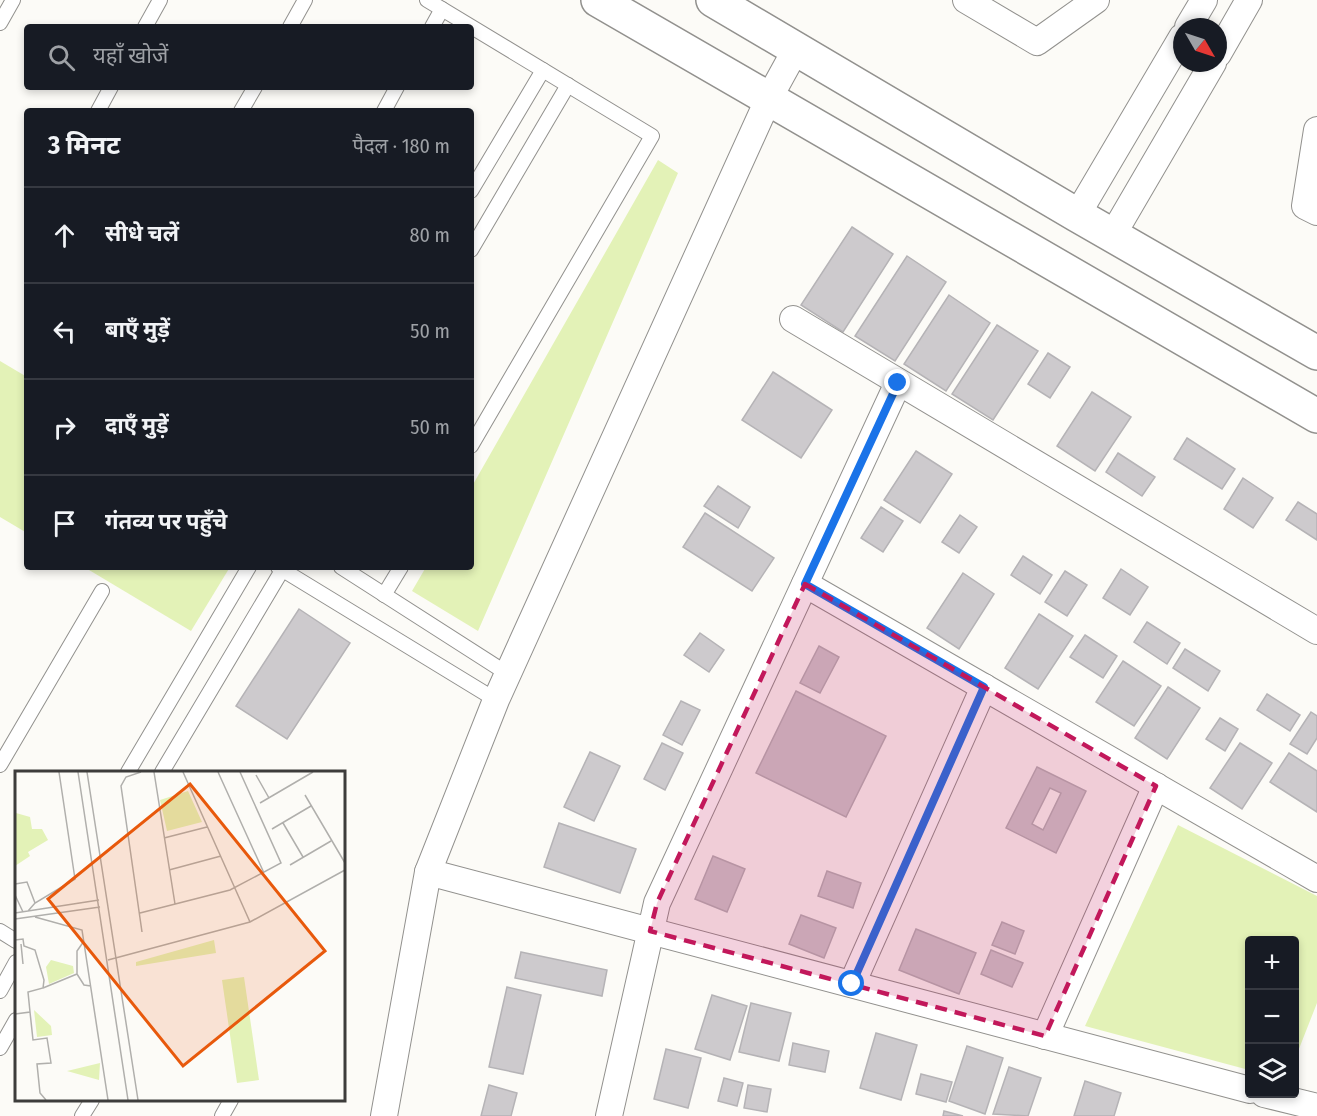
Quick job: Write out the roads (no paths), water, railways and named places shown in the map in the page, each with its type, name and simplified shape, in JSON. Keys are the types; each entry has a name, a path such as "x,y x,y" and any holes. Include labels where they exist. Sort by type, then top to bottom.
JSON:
{"street":[{"path":"598,0 1317,416"},
{"path":"713,0 1112,236 1317,353"},
{"path":"973,2 1037,42 1096,0"},
{"path":"1193,18 1204,0"},
{"path":"1227,38 1249,0"},
{"path":"384,1116 428,872 507,674 768,100 796,49"},
{"path":"1077,215 1173,52"},
{"path":"1112,236 1208,72"},
{"path":"1317,130 1305,206 1317,212"},
{"path":"793,319 1317,631"},
{"path":"609,1116 657,903 898,383"},
{"path":"805,584 1317,879"},
{"path":"852,984 984,687"},
{"path":"1045,1036 1156,786"},
{"path":"428,872 1245,1089"},
{"path":"1280,1098 1317,1107"}],"lane":[{"path":"0,23 13,0"},
{"path":"147,24 160,0"},
{"path":"292,24 305,0"},
{"path":"427,0 467,24"},
{"path":"434,24 442,9"},
{"path":"474,28 652,136 474,441"},
{"path":"474,187 543,70"},
{"path":"474,245 568,85"},
{"path":"100,108 109,90"},
{"path":"243,108 253,90"},
{"path":"386,108 395,90"},
{"path":"129,771 247,570"},
{"path":"163,771 280,570"},
{"path":"284,570 496,700"},
{"path":"346,570 507,674"},
{"path":"384,595 399,570"},
{"path":"0,765 102,591"},
{"path":"0,931 15,940"},
{"path":"6,984 15,964"},
{"path":"0,1048 15,1022"},
{"path":"82,1116 91,1101"},
{"path":"222,1116 230,1101"}]}
